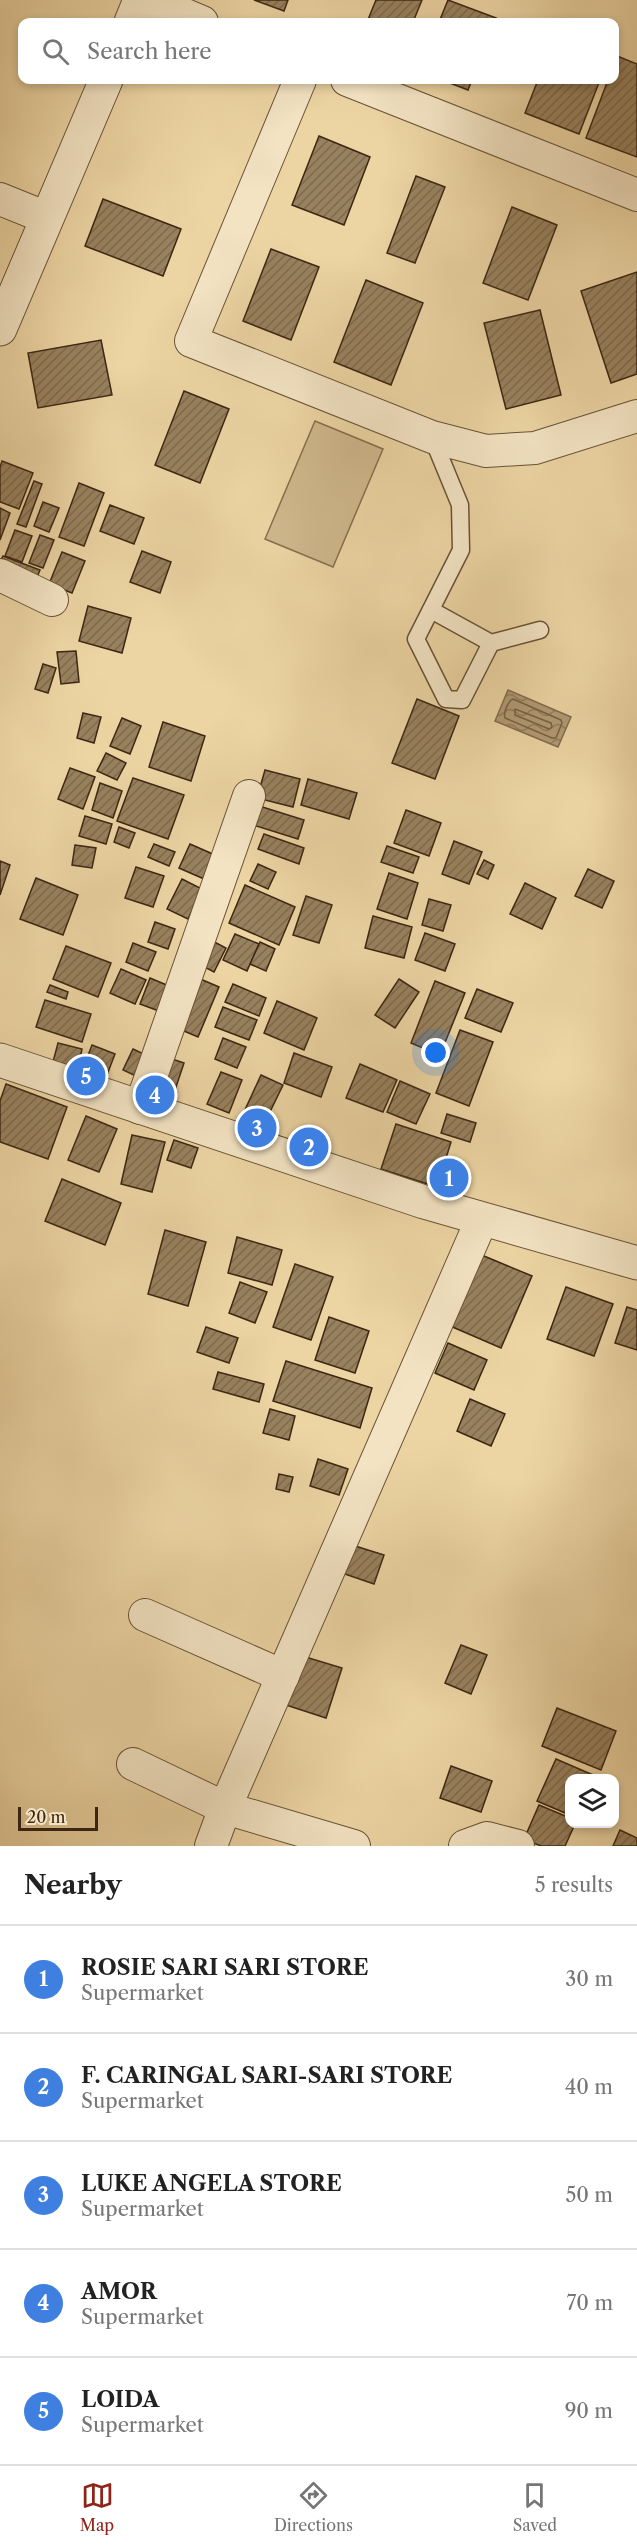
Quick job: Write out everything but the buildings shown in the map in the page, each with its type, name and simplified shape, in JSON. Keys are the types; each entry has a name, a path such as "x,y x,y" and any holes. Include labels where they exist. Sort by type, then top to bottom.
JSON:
{"street":[{"path":"132,18 140,0"},
{"path":"150,0 193,18"},
{"path":"0,329 104,84"},
{"path":"298,84 191,341 432,437 486,451 535,448 637,416"},
{"path":"357,84 637,195"},
{"path":"0,199 47,218"},
{"path":"0,575 52,600"},
{"path":"140,1108 249,796"},
{"path":"0,1060 424,1203 637,1263"},
{"path":"211,1846 225,1808 482,1219"},
{"path":"145,1615 283,1676"},
{"path":"133,1764 225,1808 354,1846"},
{"path":"465,1846 487,1838 518,1846"}],"lane":[{"path":"432,437 460,505 460,550 416,639 446,699 462,700 491,643"},
{"path":"431,610 491,643 540,630"}],"shaded area":[{"path":"315,421 383,449 333,567 265,539"}],"water":[{"path":"508,690 571,717 558,747 495,721"}],"place":[{"name":"LOIDA","path":"86,1076"},
{"name":"AMOR","path":"155,1095"},
{"name":"LUKE ANGELA STORE","path":"257,1128"},
{"name":"F. CARINGAL SARI-SARI STORE","path":"309,1147"},
{"name":"ROSIE SARI SARI STORE","path":"449,1178"}]}
